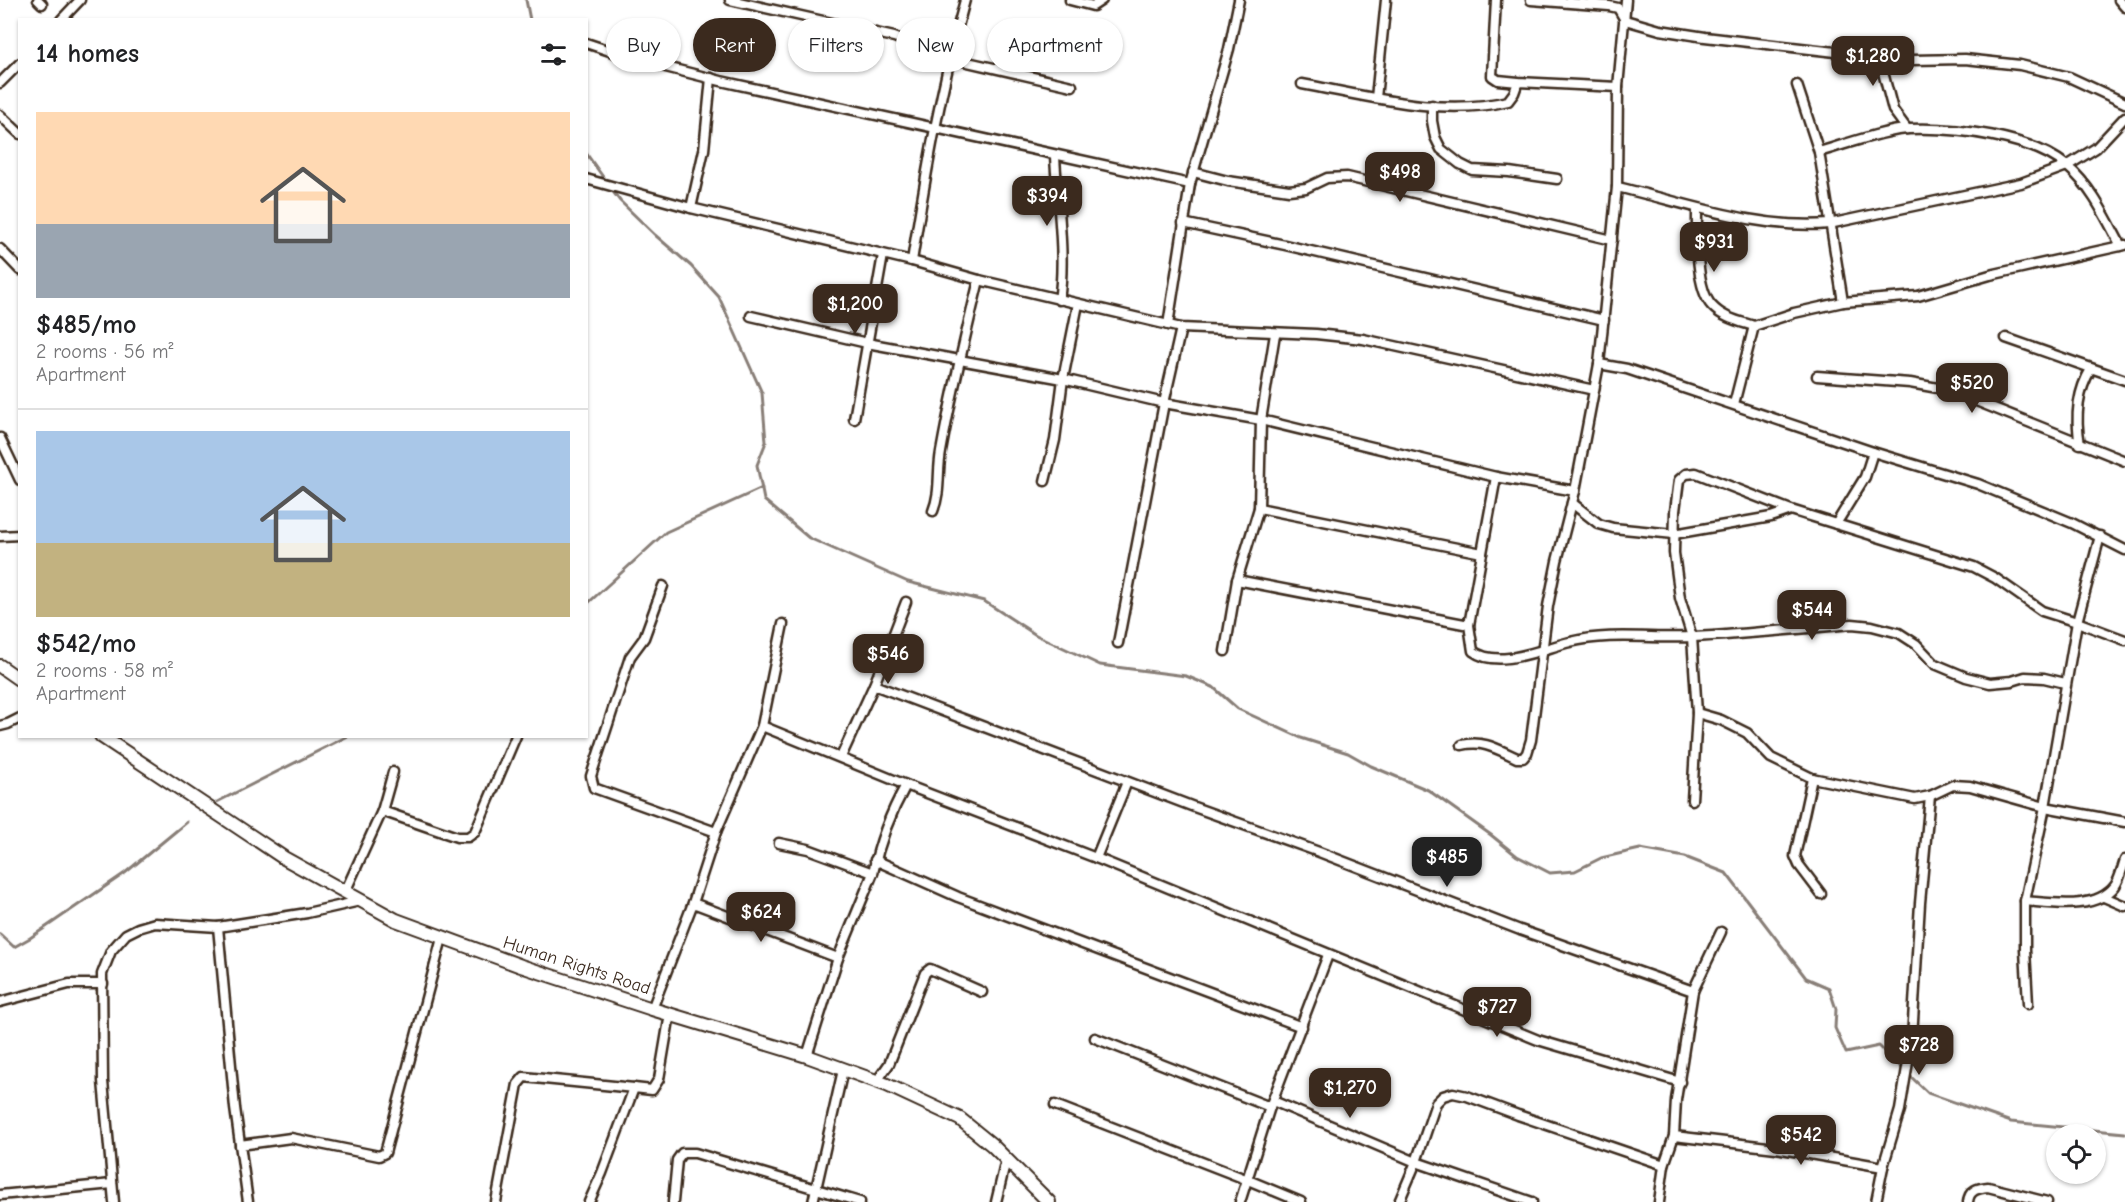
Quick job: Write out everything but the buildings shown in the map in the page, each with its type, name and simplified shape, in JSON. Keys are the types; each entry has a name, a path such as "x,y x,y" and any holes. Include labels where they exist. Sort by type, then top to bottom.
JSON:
{"street":[{"path":"63,18 80,0"},
{"path":"730,0 896,38"},
{"path":"960,18 965,0"},
{"path":"1070,0 1093,6 1102,0"},
{"path":"1168,325 1190,184 1230,49 1239,0"},
{"path":"1376,98 1386,0"},
{"path":"1496,0 1492,76 1498,80 1518,82 1618,87"},
{"path":"1531,0 1609,6 1618,8 1625,20 1660,30 1706,37 1912,60 1965,59 2020,65 2069,77 2125,103"},
{"path":"1462,745 1483,743 1522,758 1527,753 1531,740 1548,606 1575,491 1599,364 1617,187 1618,87 1626,0"},
{"path":"2119,0 2125,7"},
{"path":"588,44 634,59 711,78 1055,156 1190,184"},
{"path":"1879,57 1893,110 1907,129"},
{"path":"975,64 1072,86"},
{"path":"0,83 18,65"},
{"path":"912,261 927,163 947,72"},
{"path":"691,208 704,150 711,78"},
{"path":"1302,84 1376,98 1432,105 1487,106 1508,101 1518,82"},
{"path":"1797,85 1819,152 1829,224 1844,302"},
{"path":"1432,105 1432,121 1441,149 1460,164 1472,170 1509,172 1557,179"},
{"path":"0,115 18,132"},
{"path":"1617,187 1697,208 1804,226 1829,224 2021,183 2067,166 2096,148 2125,117"},
{"path":"1697,208 1698,260 1702,284 1710,304 1728,318 1754,326 1794,313 1844,302 1918,296 1990,275 2123,245 2096,199 2067,166 2037,148 2014,140 1966,132 1907,129 1819,152"},
{"path":"1055,156 1060,210 1061,287 1059,300"},
{"path":"1193,172 1228,181 1289,190 1306,188 1327,178 1347,177 1612,240"},
{"path":"588,180 691,208 912,261 1059,300 1181,328 1275,334 1316,334 1364,339 1594,390"},
{"path":"1183,223 1604,320"},
{"path":"0,249 18,268"},
{"path":"854,419 884,255"},
{"path":"933,511 939,497 940,455 959,361 979,280"},
{"path":"1045,481 1055,440 1063,379 1078,304"},
{"path":"751,316 867,343 1063,379 1164,403 1261,420 1496,477 1575,491"},
{"path":"1734,404 1754,326"},
{"path":"1118,643 1164,403 1181,328"},
{"path":"1224,651 1237,580 1258,508 1261,420 1275,334"},
{"path":"2006,338 2125,380"},
{"path":"1599,364 1627,369 1873,452 1978,484 2100,536 2125,550"},
{"path":"2080,444 2076,423 2079,397 2084,380 2091,369"},
{"path":"1817,376 1910,383 1949,390 2125,461"},
{"path":"0,438 18,476"},
{"path":"1836,524 1865,477 1873,452"},
{"path":"1692,800 1697,713 1692,637 1680,598 1674,534 1679,480 1686,474 1696,473 1791,510 1974,567 1995,578 2042,611 2125,640"},
{"path":"1496,477 1469,625 1473,651 1479,656 1495,658 1541,652 1571,642 1589,640 1692,637 1852,624 1899,633 1916,644 1935,664 1966,677 1990,683 2025,677 2044,678 2065,683"},
{"path":"1572,503 1599,524 1613,528 1674,534 1771,517 1791,510"},
{"path":"1258,508 1482,553"},
{"path":"0,536 18,535"},
{"path":"2028,1004 2025,901 2045,807 2077,622 2100,536"},
{"path":"1237,580 1469,625"},
{"path":"663,586 644,638 630,657 591,776 592,783 594,788 716,832"},
{"path":"841,757 874,685 906,602"},
{"path":"652,1009 693,903 716,832 762,726 783,624"},
{"path":"0,666 17,675"},
{"path":"874,685 1520,930 1693,991"},
{"path":"1697,713 1720,720 1747,733 1771,758 1812,778 1915,799 1930,796 1953,784 1970,786 2045,807 2125,822"},
{"path":"0,726 18,719"},
{"path":"762,726 906,785 1096,858 1538,1040 1680,1082"},
{"name":"Human Rights Road","path":"104,738 284,858 396,920 442,938 652,1009 807,1056 877,1082 960,1119 992,1145 1049,1202"},
{"path":"382,811 457,837 468,837 475,832 515,738"},
{"path":"345,892 382,811 393,772"},
{"path":"1812,778 1795,856 1798,865 1821,894"},
{"path":"1096,858 1127,782"},
{"path":"807,1056 838,958 873,873 875,860 897,801 906,785"},
{"path":"1876,1202 1883,1167 1900,1110 1912,1038 1920,903 1930,796"},
{"path":"779,843 808,849 873,873"},
{"path":"875,860 969,901 1302,1027"},
{"path":"2025,901 2068,905 2104,897 2116,885 2125,860"},
{"path":"2104,897 2125,906"},
{"path":"114,1202 103,1081 102,974 111,951 126,934 155,923 218,927 307,913 360,901"},
{"path":"693,903 838,958"},
{"path":"218,927 235,1108 248,1202"},
{"path":"1659,1202 1664,1165 1674,1136 1676,1100 1693,991 1722,932"},
{"path":"240,1145 291,1138 378,1156 385,1153 442,938"},
{"path":"1240,1202 1272,1104 1328,955"},
{"path":"877,1082 889,1064 925,973 930,969 982,992"},
{"path":"0,1002 69,984 103,984"},
{"path":"496,1202 518,1084 524,1077 652,1090 659,1079 670,1014"},
{"path":"1095,1038 1272,1104 1416,1162 1532,1202"},
{"path":"813,1202 843,1070"},
{"path":"589,1202 634,1088"},
{"path":"1399,1202 1416,1162 1436,1103 1443,1095 1453,1093 1467,1095 1664,1165"},
{"path":"1055,1105 1301,1202"},
{"path":"1674,1136 1776,1148 1883,1167"},
{"path":"673,1202 677,1160 682,1153 695,1153 860,1202"},
{"path":"996,1202 1006,1160"},
{"path":"0,1195 112,1184"},
{"path":"1968,1202 1972,1192 1978,1188 1988,1187 2047,1202"}],"waterway":[{"path":"526,0 530,18"},
{"path":"588,156 608,184"},
{"path":"611,189 620,201 691,266 719,297 762,393 766,442 757,465 764,500 809,538 908,582 984,601 1036,635 1100,665 1186,676 1213,687 1238,709 1301,738 1348,753 1371,766 1428,790 1517,856 1550,873 1575,871 1601,858 1640,849 1685,857 1726,873 1806,978 1829,988 1836,1009 1835,1028 1846,1053 1879,1046 1904,1070"},
{"path":"588,603 666,532 762,488"},
{"path":"217,802 344,738"},
{"path":"0,934 14,947 30,938 125,873 187,822"},
{"path":"1909,1075 1928,1093 2011,1122 2125,1133"}]}
